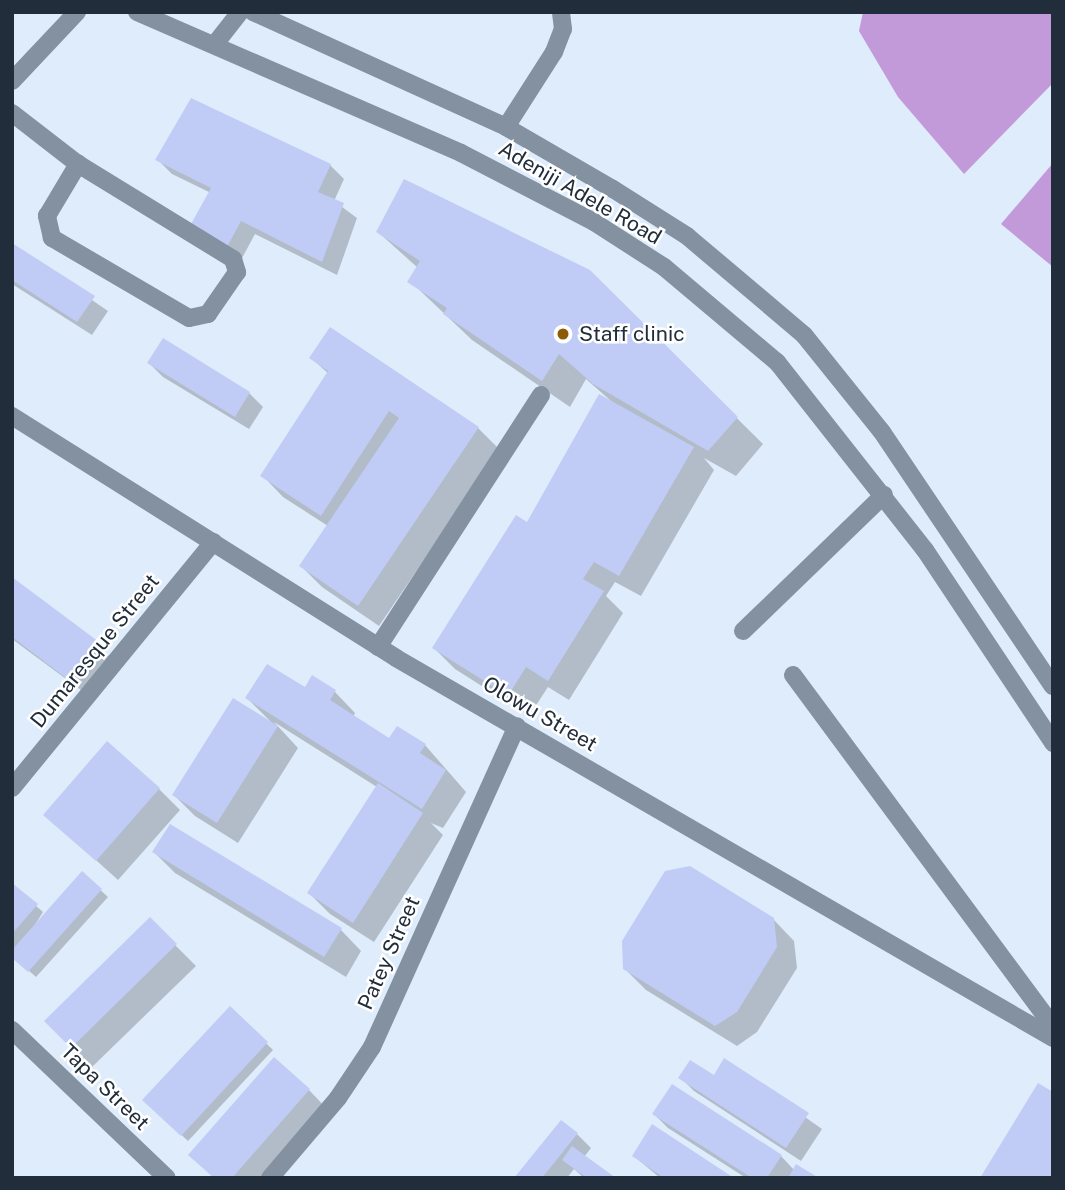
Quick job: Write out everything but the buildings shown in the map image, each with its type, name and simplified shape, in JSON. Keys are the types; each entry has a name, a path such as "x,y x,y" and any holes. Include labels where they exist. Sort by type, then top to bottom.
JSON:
{"street":[{"path":"12,81 77,12"},
{"name":"Adeniji Adele Road","path":"137,12 461,153 594,222 664,267 777,362 884,495 1053,743"},
{"path":"215,44 240,12"},
{"name":"Adeniji Adele Road","path":"253,12 506,127 687,236 804,335 882,432 1053,685"},
{"path":"506,127 554,52 563,29 561,12"},
{"path":"12,113 78,164 233,259 237,272 208,314 190,318 52,238 47,216 78,164"},
{"path":"378,647 541,396"},
{"name":"Olowu Street","path":"12,416 378,647 1053,1038"},
{"path":"743,631 884,495"},
{"name":"Dumaresque Street","path":"12,788 213,542"},
{"path":"793,675 1053,1026"},
{"name":"Patey Street","path":"270,1178 338,1098 372,1047 517,726"},
{"name":"Tapa Street","path":"12,1030 167,1178"}],"shaded area":[{"path":"863,12 1053,12 1053,83 964,174 898,97 859,31"},
{"path":"1053,163 1053,267 1001,224"}],"place":[{"name":"Staff clinic","path":"563,334"}]}
